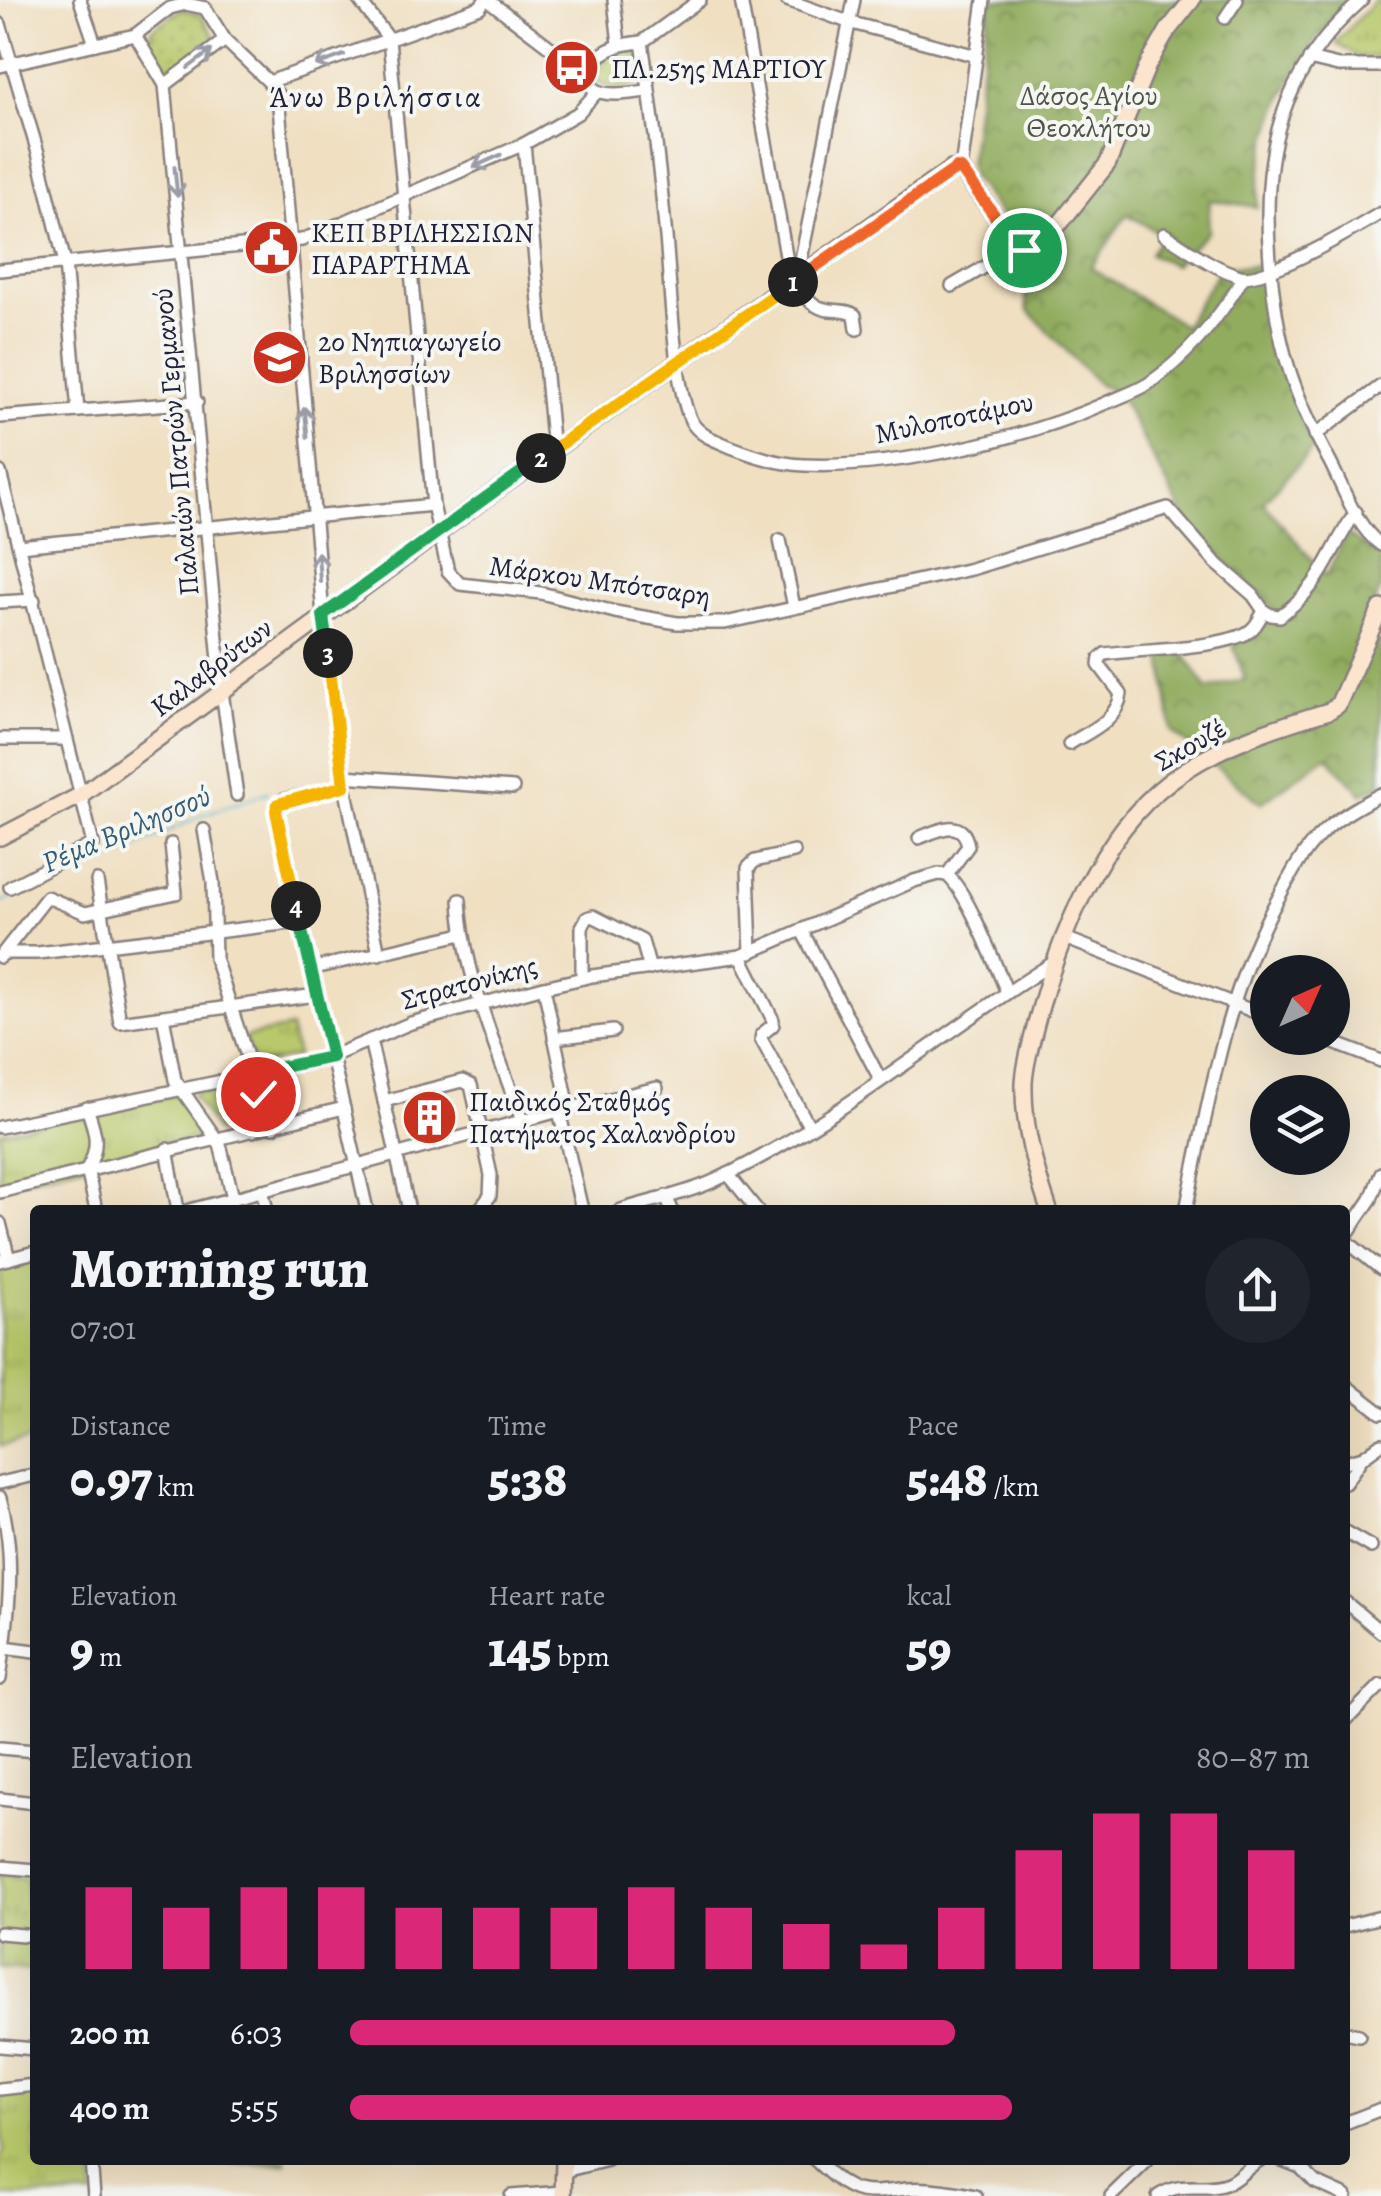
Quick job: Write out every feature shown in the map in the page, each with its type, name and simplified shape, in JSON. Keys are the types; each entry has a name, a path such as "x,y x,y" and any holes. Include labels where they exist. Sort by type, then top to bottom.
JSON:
{"street":[{"path":"80,0 94,44"},
{"path":"359,0 389,39"},
{"path":"269,82 480,7 487,0 584,74 586,82 597,92 648,92"},
{"path":"614,0 619,44"},
{"path":"584,74 594,60 619,44 642,42 700,0"},
{"path":"741,0 789,273 813,304 826,310 850,311 856,316 857,329"},
{"path":"786,0 848,22 978,56"},
{"path":"797,279 854,0"},
{"path":"984,0 961,169 1019,247 1028,250 1042,242 1102,172 1116,148 1152,56 1192,0"},
{"path":"1225,18 1237,0"},
{"path":"1362,0 1310,59 1284,106 1272,147 1266,211 1282,353 1316,435 1366,532 1381,545"},
{"path":"7,65 136,34 168,4 208,4 224,40 269,82 280,103 288,242 323,615 344,781 379,954"},
{"path":"0,24 7,65 65,263 78,411"},
{"path":"136,34 165,85 224,40"},
{"name":"Μάρκου Μπότσαρη","path":"389,39 433,506 448,571 460,584 541,593 677,623 724,623 794,607"},
{"name":"Μυλοποτάμου","path":"642,42 685,403 701,433 722,443 776,462 804,465 914,456 1028,430 1085,412 1145,386 1175,362 1208,328 1243,278"},
{"path":"1310,59 1338,66 1381,66"},
{"name":"Παλαιών Πατρών Γερμανού","path":"165,85 222,692 237,795"},
{"path":"0,270 288,242 312,236 524,144 578,113 597,92"},
{"path":"524,144 553,450"},
{"name":"Καλαβρύτων","path":"0,837 81,795 553,450 952,170 961,169"},
{"path":"1164,234 1243,278 1270,272 1381,213"},
{"path":"952,286 1019,247"},
{"path":"1316,435 1381,386"},
{"path":"0,417 197,402"},
{"path":"0,472 6,518 20,546 93,844 10,887"},
{"path":"20,546 433,506"},
{"path":"780,540 794,607 971,569 1168,508 1214,562 1253,595 1264,611 1280,616 1313,587 1332,560 1356,512"},
{"path":"0,602 34,600"},
{"name":"Σκουζέ","path":"1047,1205 1031,1148 1024,1081 1062,936 1116,842 1150,798 1172,780 1246,739 1329,710 1342,697 1381,608"},
{"path":"1069,744 1112,717 1119,706 1121,694 1098,665 1105,654 1220,641 1247,634 1264,611"},
{"path":"0,739 67,739"},
{"path":"366,1205 276,808 283,800 344,781 513,788"},
{"path":"1187,1205 1232,1003 1252,950 1295,868 1317,837 1350,810 1381,794"},
{"path":"919,838 950,826 966,836 968,846 947,876 973,918 1007,992"},
{"path":"204,830 213,882 215,958 258,1094 253,1131"},
{"path":"2,955 47,897 82,913 102,912 177,892 171,844"},
{"path":"794,852 755,861 748,868 746,955 773,1020 761,1040 809,1126"},
{"name":"Στρατονίκης","path":"0,1127 332,1057 411,1022 582,978 746,955 914,881 939,874 947,876"},
{"path":"97,881 120,1022 316,994"},
{"path":"460,900 462,934 480,1004 522,1121"},
{"path":"582,978 582,926 593,916 642,941 650,969"},
{"path":"2,955 300,922"},
{"path":"802,931 880,1079"},
{"path":"310,970 462,934"},
{"path":"1062,936 1250,1010"},
{"path":"637,1205 728,1174 809,1126 1053,963"},
{"path":"544,987 581,1205"},
{"path":"163,1016 179,1088 220,1144 233,1198"},
{"path":"554,1038 614,1031"},
{"path":"370,1040 408,1205"},
{"path":"1350,1049 1381,1060"},
{"path":"252,1073 264,1084 274,1127"},
{"path":"384,1101 466,1081 482,1133 491,1190 482,1205"},
{"path":"208,1205 657,1088"},
{"path":"87,1108 97,1142 87,1168 95,1205"},
{"path":"0,1192 344,1108"},
{"path":"168,1149 177,1205"},
{"path":"728,1174 753,1205"},
{"path":"1350,1230 1371,1199 1381,1174"},
{"path":"262,1190 266,1205"},
{"path":"666,1196 670,1205"},
{"path":"0,1224 4,1260 30,1253"},
{"path":"1350,1242 1381,1269"},
{"path":"1350,1389 1381,1413"},
{"path":"1350,1460 1381,1444"},
{"path":"1350,1476 1363,1456"},
{"path":"0,1483 30,1476"},
{"path":"0,1498 10,1552 0,1679"},
{"path":"1350,1535 1371,1547"},
{"path":"1350,1606 1381,1632"},
{"path":"4,1647 30,1650"},
{"path":"1350,1716 1381,1685"},
{"path":"0,1748 30,1751"},
{"path":"0,1799 30,1802"},
{"path":"0,1866 30,1869"},
{"path":"1350,1925 1381,1917"},
{"path":"0,1933 30,1936"},
{"path":"1350,2033 1359,2035"},
{"path":"0,2046 30,2048"},
{"path":"0,2090 30,2086"},
{"path":"1350,2121 1381,2109"},
{"path":"91,2165 94,2196"},
{"path":"821,2165 840,2182 866,2194 938,2189 976,2196"},
{"path":"1111,2196 1143,2165"},
{"path":"1158,2196 1224,2184 1243,2165"},
{"path":"1293,2165 1316,2182 1346,2196"},
{"path":"1300,2168 1306,2165"},
{"path":"511,2196 563,2194 564,2166"}],"green space":[{"name":"Δάσος Αγίου Θεοκλήτου","path":"990,0 1350,0 1312,45 1284,95 1265,149 1257,207 1210,200 1208,232 1174,265 1150,254 1162,235 1127,214 1091,268 1184,326 1220,268 1262,265 1280,359 1314,448 1263,502 1326,576 1347,534 1381,557 1381,587 1363,633 1381,643 1381,784 1362,794 1327,756 1261,803 1172,732 1162,655 1183,652 1207,689 1245,679 1233,645 1254,636 1274,609 1190,527 1118,393 1099,385 1027,309 1020,241 972,177 969,165"},
{"path":"1376,0 1381,0 1381,57 1358,57 1335,43"},
{"path":"181,9 200,14 217,40 184,65 171,69 154,53 151,30"},
{"path":"637,47 642,74 634,86 614,88 592,76 610,55"},
{"path":"290,1028 297,1056 253,1066 245,1037"},
{"path":"250,1081 255,1099 250,1126 218,1133 192,1094"},
{"path":"179,1094 206,1135 0,1185 0,1132"},
{"path":"30,1258 30,1440 0,1446 0,1266"},
{"path":"0,1874 27,1877 30,1971 0,1968"},
{"path":"30,2088 30,2165 93,2165 93,2196 0,2196 0,2158 4,2151 0,2092"}],"waterway":[{"name":"Ρέμα Βριλησσού","path":"0,903 58,874 124,853 202,815 268,792"}],"place":[{"name":"ΠΛ.25ης ΜΑΡΤΙΟΥ","path":"572,68"},
{"name":"ΚΕΠ ΒΡΙΛΗΣΣΙΩΝ ΠΑΡΑΡΤΗΜΑ","path":"272,248"},
{"name":"2ο Νηπιαγωγείο Βριλησσίων","path":"279,357"},
{"name":"Παιδικός Σταθμός Πατήματος Χαλανδρίου","path":"430,1117"}],"district":[{"name":"Άνω Βριλήσσια","path":"376,97"}],"route":[{"path":"258,1094 252,1073 332,1057 276,811 283,800 344,786 323,615 952,170 961,169 1012,240 1024,250"}]}
